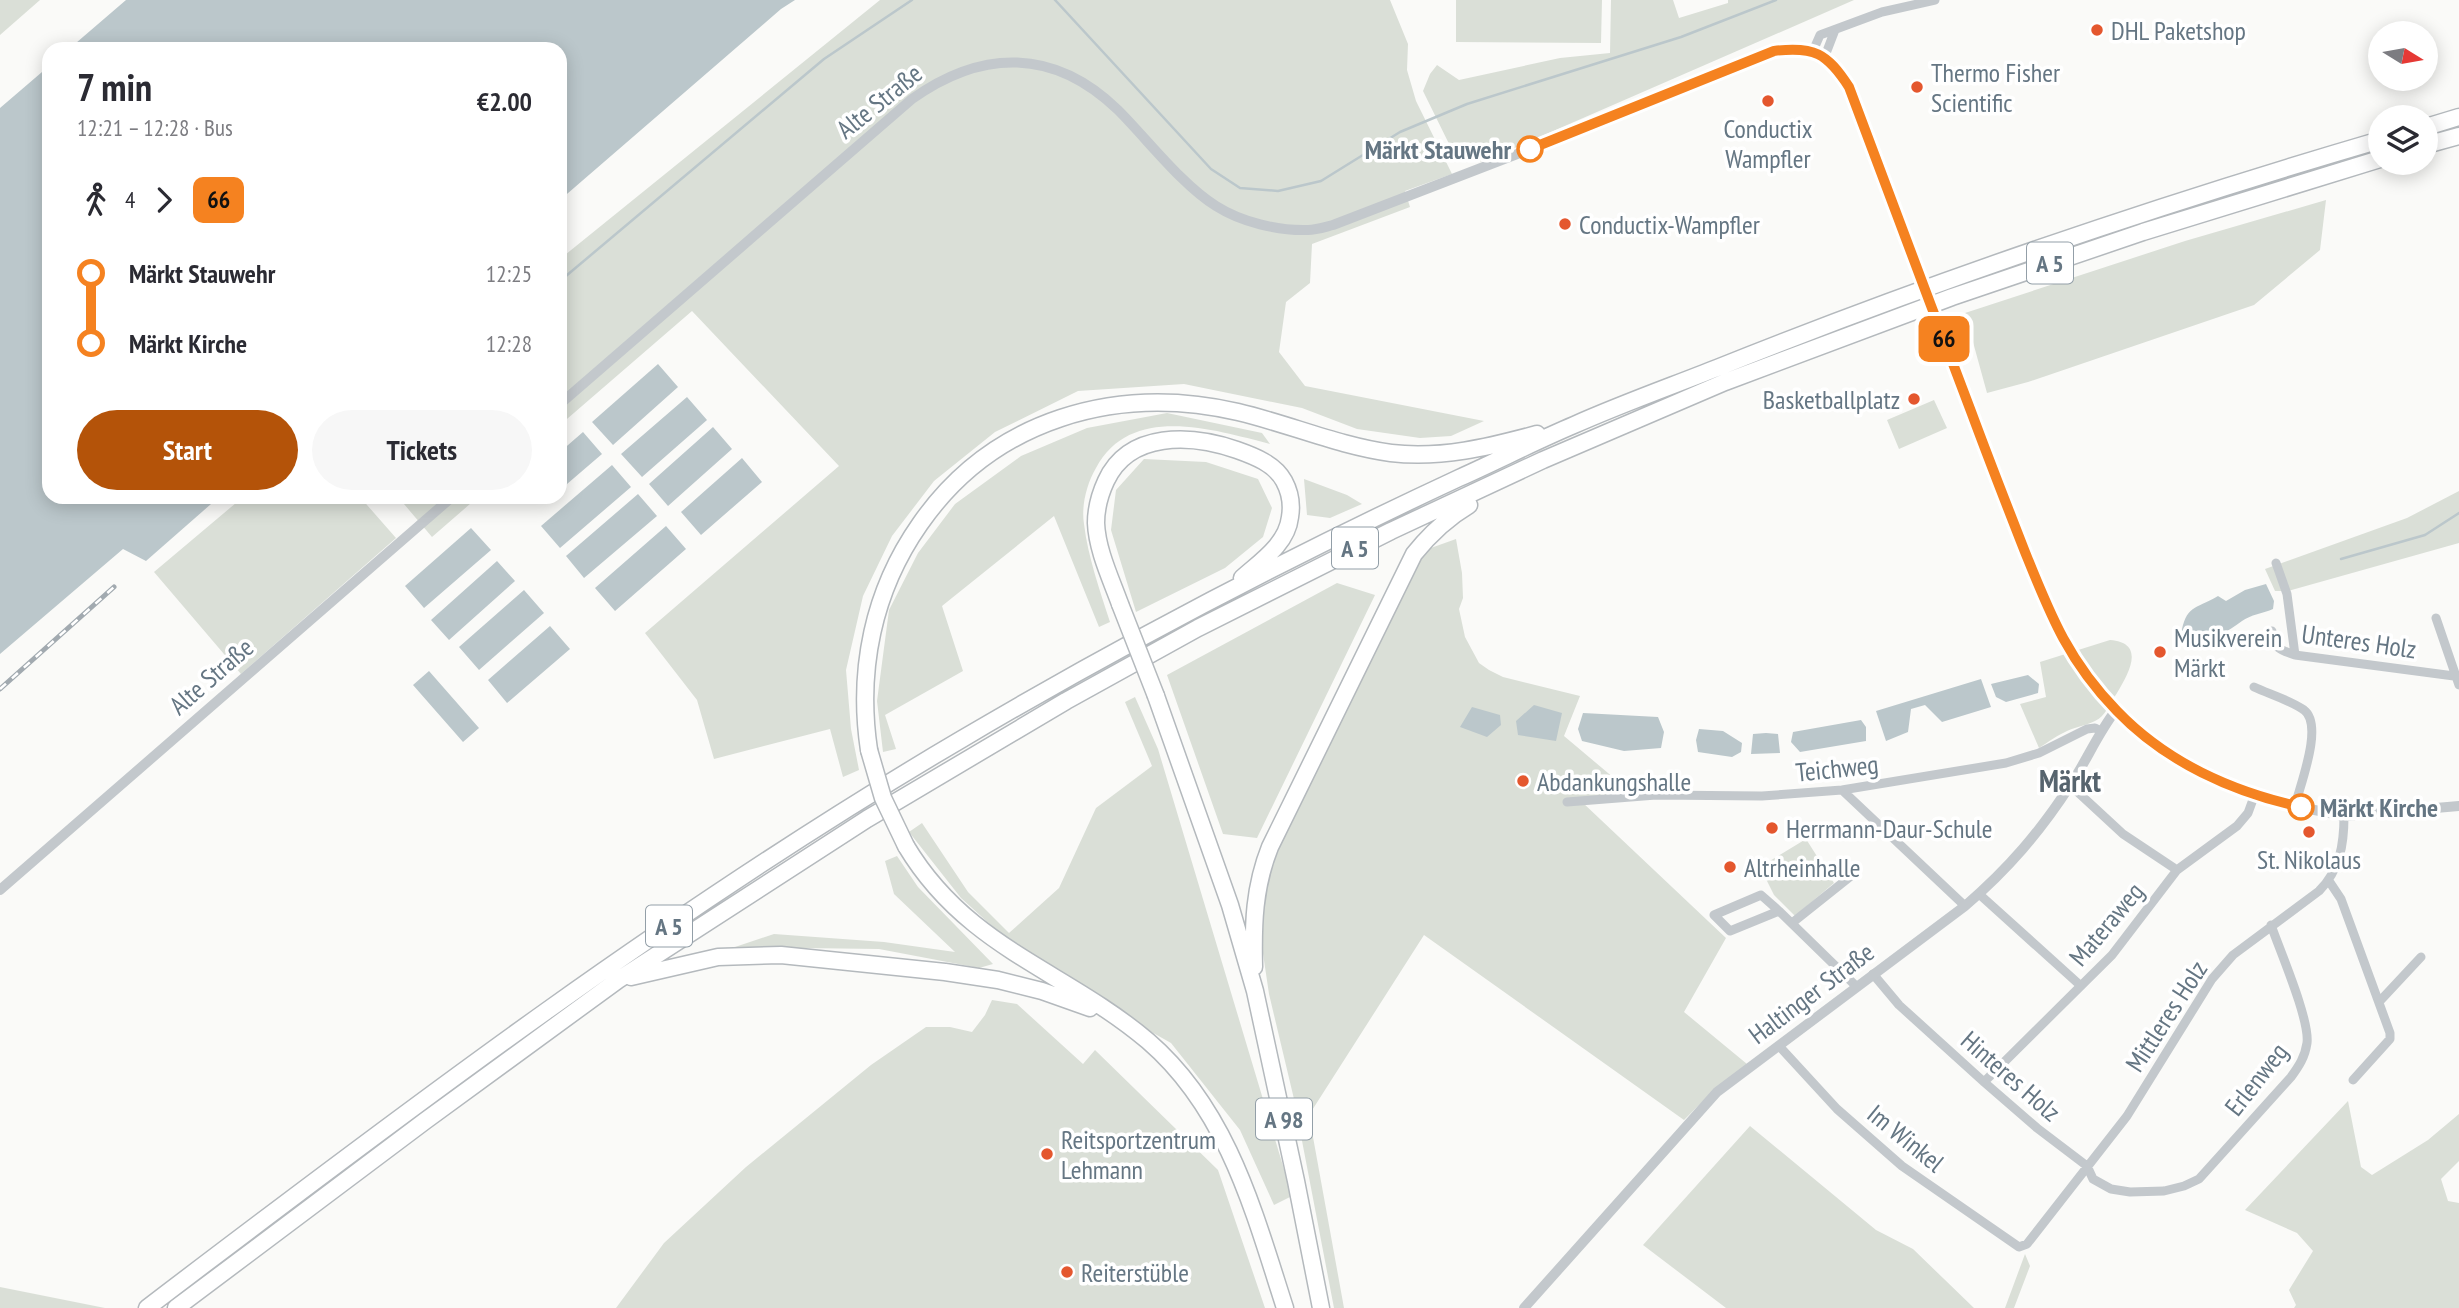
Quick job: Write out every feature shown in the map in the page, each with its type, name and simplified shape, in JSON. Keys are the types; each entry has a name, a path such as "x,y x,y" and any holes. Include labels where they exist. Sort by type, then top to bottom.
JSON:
{"highway":[{"path":"2438,123 2459,117"},
{"path":"2438,142 2459,136"},
{"name":"A 5","path":"146,1308 431,1093 743,876 964,738 1224,593 1387,512 1574,425 1845,317 1996,262 2368,144"},
{"name":"A 5","path":"176,1308 618,980 866,818 1066,701 1293,579 1515,474 1725,382 1874,325 2143,232 2368,163"},
{"path":"1117,1017 978,928 930,881 906,846 883,798 869,750 864,693 871,629 880,598 894,567 909,539 930,510 952,486 997,449 1025,433 1083,411 1153,401 1195,403 1239,412 1391,453 1479,449 1574,425"},
{"path":"1224,593 1282,539 1290,519 1291,499 1284,479 1254,456 1209,442 1169,439 1135,449 1110,471 1102,491 1096,523 1120,604 1156,696 1230,905 1255,991"},
{"path":"1255,991 1254,911 1262,868 1405,571 1431,533 1453,514 1515,474"},
{"path":"618,980 694,961 751,954 808,957 973,976 1042,991 1117,1017"},
{"name":"A 98","path":"1255,991 1321,1308"},
{"name":"A 98","path":"1117,1017 1174,1066 1191,1086 1215,1123 1243,1182 1284,1308"}],"street":[{"path":"1935,0 1882,12 1820,35 1813,51 1836,66 1849,87 1908,248 2053,622 2076,661 2116,710 2169,753 2211,778 2295,806 2344,816 2459,806"},
{"path":"1825,57 1835,30"},
{"name":"Alte Straße","path":"567,398 912,99 932,84 974,66 994,63 1036,64 1078,78 1117,109 1167,162 1214,205 1234,216 1261,224 1309,230 1334,225 1598,123 1774,51 1797,48 1813,51"},
{"name":"Alte Straße","path":"0,890 444,504"},
{"path":"2276,563 2287,594 2295,655"},
{"name":"Unteres Holz","path":"2272,631 2273,642 2279,650 2295,655 2457,680 2436,618"},
{"path":"2254,687 2305,711 2311,719 2313,734 2295,806"},
{"name":"Haltinger Straße","path":"1524,1308 1717,1092 1965,906 2017,858 2070,785 2116,710"},
{"name":"Teichweg","path":"1567,802 1656,795 1762,796 1842,790 2006,763 2039,753 2087,729 2095,728 2101,731"},
{"path":"2070,785 2123,834 2178,870"},
{"path":"1842,790 1965,906"},
{"name":"Materaweg","path":"1984,1082 2112,955 2178,870 2237,826 2248,813 2255,794"},
{"name":"Mittleres Holz","path":"2019,1247 2027,1244 2127,1116 2212,979 2233,955 2329,881 2344,841 2344,816"},
{"path":"1791,923 1856,872"},
{"path":"2329,881 2341,899 2390,1039 2353,1080"},
{"path":"1979,894 2081,986"},
{"path":"1779,911 1730,932 1714,915 1761,895 1779,911 1857,987"},
{"name":"Erlenweg","path":"2130,1192 2164,1191 2199,1179 2291,1077 2303,1060 2308,1040 2305,1020 2272,925"},
{"path":"2379,1002 2421,957"},
{"name":"Hinteres Holz","path":"1873,974 1899,1005 1984,1082 2037,1128 2087,1166 2093,1179 2111,1189 2130,1192"},
{"name":"Im Winkel","path":"1780,1046 1838,1109 1902,1166 2019,1247"}],"shaded area":[{"path":"0,0 40,0 0,35"},
{"path":"126,0 795,0 781,9 567,194 567,42 77,42"},
{"path":"880,0 1390,0 1408,44 1407,70 1416,101 1452,174 1405,191 1410,207 1312,244 1310,283 1286,302 1279,352 1305,386 1484,421 1451,436 1420,438 1357,429 1302,408 1184,384 1078,391 995,432 934,481 892,536 863,596 846,670 851,729 859,770 843,777 830,729 714,759 697,700 645,633 839,466 692,311 567,419 567,253"},
{"path":"1456,0 1602,0 1601,43 1456,42"},
{"path":"1611,0 1673,0 1679,18 1728,3 1728,0 1854,0 1487,160 1471,162 1455,156 1423,91 1437,65 1459,80 1560,58 1610,53"},
{"path":"42,72 42,504 211,504 146,561 123,549 0,654 0,108"},
{"path":"2326,200 2320,250 2254,305 2028,382 1987,393 1965,313 2185,241"},
{"path":"658,364 678,387 613,445 592,422"},
{"path":"687,397 707,420 642,477 621,454"},
{"path":"1934,400 1947,428 1899,449 1887,420"},
{"path":"1167,413 1262,433 1270,444 1200,428 1175,426 1152,428 1130,435 1111,448 1090,481 1083,517 1091,561 1110,622 1099,627 1054,516 942,606 963,671 885,715 896,749 883,752 877,701 889,610 918,553 955,504 1021,456 1087,428"},
{"path":"713,427 732,449 668,506 649,484"},
{"path":"583,432 602,454 567,484 567,446"},
{"path":"742,458 762,482 701,535 681,512"},
{"path":"1144,459 1206,462 1258,479 1272,508 1263,537 1225,568 1136,612 1111,530 1116,490"},
{"path":"612,465 631,487 560,548 541,526"},
{"path":"1304,479 1347,495 1362,504 1330,518 1307,515"},
{"path":"2459,491 2459,543 2288,591 2275,591 2265,569 2407,518"},
{"path":"638,494 657,516 584,578 566,556"},
{"path":"235,504 366,504 396,538 241,674 154,572"},
{"path":"404,504 470,504 432,537"},
{"path":"666,526 686,549 615,611 595,588"},
{"path":"471,528 491,550 424,608 405,586"},
{"path":"1456,539 1462,573 1463,598 1459,609 1465,637 1479,663 1503,677 1580,696 1564,736 1627,789 1582,802 1726,938 1684,1012 1747,1064 1716,1088 1684,1120 1424,935 1309,1115 1344,1308 1334,1308 1294,1099 1269,994 1261,940 1263,892 1277,846 1415,568 1428,549"},
{"path":"497,561 515,581 449,640 431,620"},
{"path":"1337,583 1375,595 1257,838 1223,834 1167,675"},
{"path":"2266,584 2274,601 2273,609 2249,617 2213,637 2181,635 2186,618 2197,607 2218,596 2226,601 2245,590"},
{"path":"524,590 544,613 479,670 459,647"},
{"path":"550,626 570,649 507,703 488,680"},
{"path":"2110,640 2121,642 2128,647 2132,660 2126,677 2106,711 2095,721 2071,729 2039,748 2020,704 2046,697 2040,662"},
{"path":"429,671 479,728 463,742 413,685"},
{"path":"2028,675 2039,684 2038,693 2006,702 1996,697 1991,684"},
{"path":"1981,679 1991,707 1942,722 1925,705 1911,709 1908,732 1886,741 1876,711"},
{"path":"1135,697 1158,749 1292,1196 1274,1205 1240,1130 1171,1043 1038,968 961,898 909,832 922,823 968,892 1009,933 1059,888 1096,808 1152,766 1125,702"},
{"path":"1534,705 1562,713 1556,741 1518,735 1516,721"},
{"path":"1472,707 1500,715 1501,725 1487,737 1460,727"},
{"path":"1583,713 1658,717 1664,732 1661,748 1624,751 1582,741 1578,729"},
{"path":"1861,720 1866,727 1866,741 1800,752 1791,742 1793,732"},
{"path":"1699,729 1723,731 1742,743 1741,752 1732,757 1698,752 1696,740"},
{"path":"1753,734 1778,734 1780,753 1751,754"},
{"path":"1806,839 1834,883 1795,916 1774,895 1760,867"},
{"path":"897,856 918,887 993,964 979,968 879,949 735,947 774,934 884,942 955,952 894,894 885,861"},
{"name":"Reitsportzentrum Lehmann","path":"992,1000 1017,1004 1083,1064 1095,1050 1218,1170 1265,1308 616,1308 664,1243 746,1167 871,1065 926,1027 950,1027 972,1032"},
{"path":"2348,1101 2361,1167 2372,1175 2428,1140 2459,1114 2459,1161 2441,1179 2448,1201 2459,1203 2459,1308 2294,1308 2296,1305 2289,1290 2313,1251 2297,1233 2245,1210"},
{"path":"1750,1126 1876,1230 1913,1249 1974,1308 1726,1308 1643,1245"},
{"path":"2025,1254 2030,1266 2014,1308 2005,1308"},
{"path":"0,1287 105,1308 0,1308"}],"waterway":[{"path":"567,275 824,59 912,0"},
{"path":"1055,0 1211,169 1240,188 1278,191 1321,181 1400,132 1467,104 1681,37 1776,0"},
{"path":"2341,559 2425,535 2459,513"}],"railway":[{"path":"0,689 114,587"}],"bus line":[{"name":"66","path":"1530,149 1774,51 1797,48 1813,51 1836,66 1849,87 2008,511 2053,622 2069,651 2116,710 2169,753 2211,778 2301,807"}],"place":[{"name":"DHL Paketshop","path":"2097,30"},
{"name":"Thermo Fisher Scientific","path":"1917,87"},
{"name":"Conductix Wampfler","path":"1768,101"},
{"name":"Märkt Stauwehr","path":"1530,149"},
{"name":"Conductix-Wampfler","path":"1565,224"},
{"name":"Basketballplatz","path":"1914,399"},
{"name":"Musikverein Märkt","path":"2160,652"},
{"name":"Abdankungshalle","path":"1523,781"},
{"name":"Märkt Kirche","path":"2301,807"},
{"name":"Herrmann-Daur-Schule","path":"1772,828"},
{"name":"St. Nikolaus","path":"2309,832"},
{"name":"Altrheinhalle","path":"1730,867"},
{"name":"Reitsportzentrum Lehmann","path":"1047,1154"},
{"name":"Reiterstüble","path":"1067,1272"}],"district":[{"name":"Märkt","path":"2070,780"}]}
